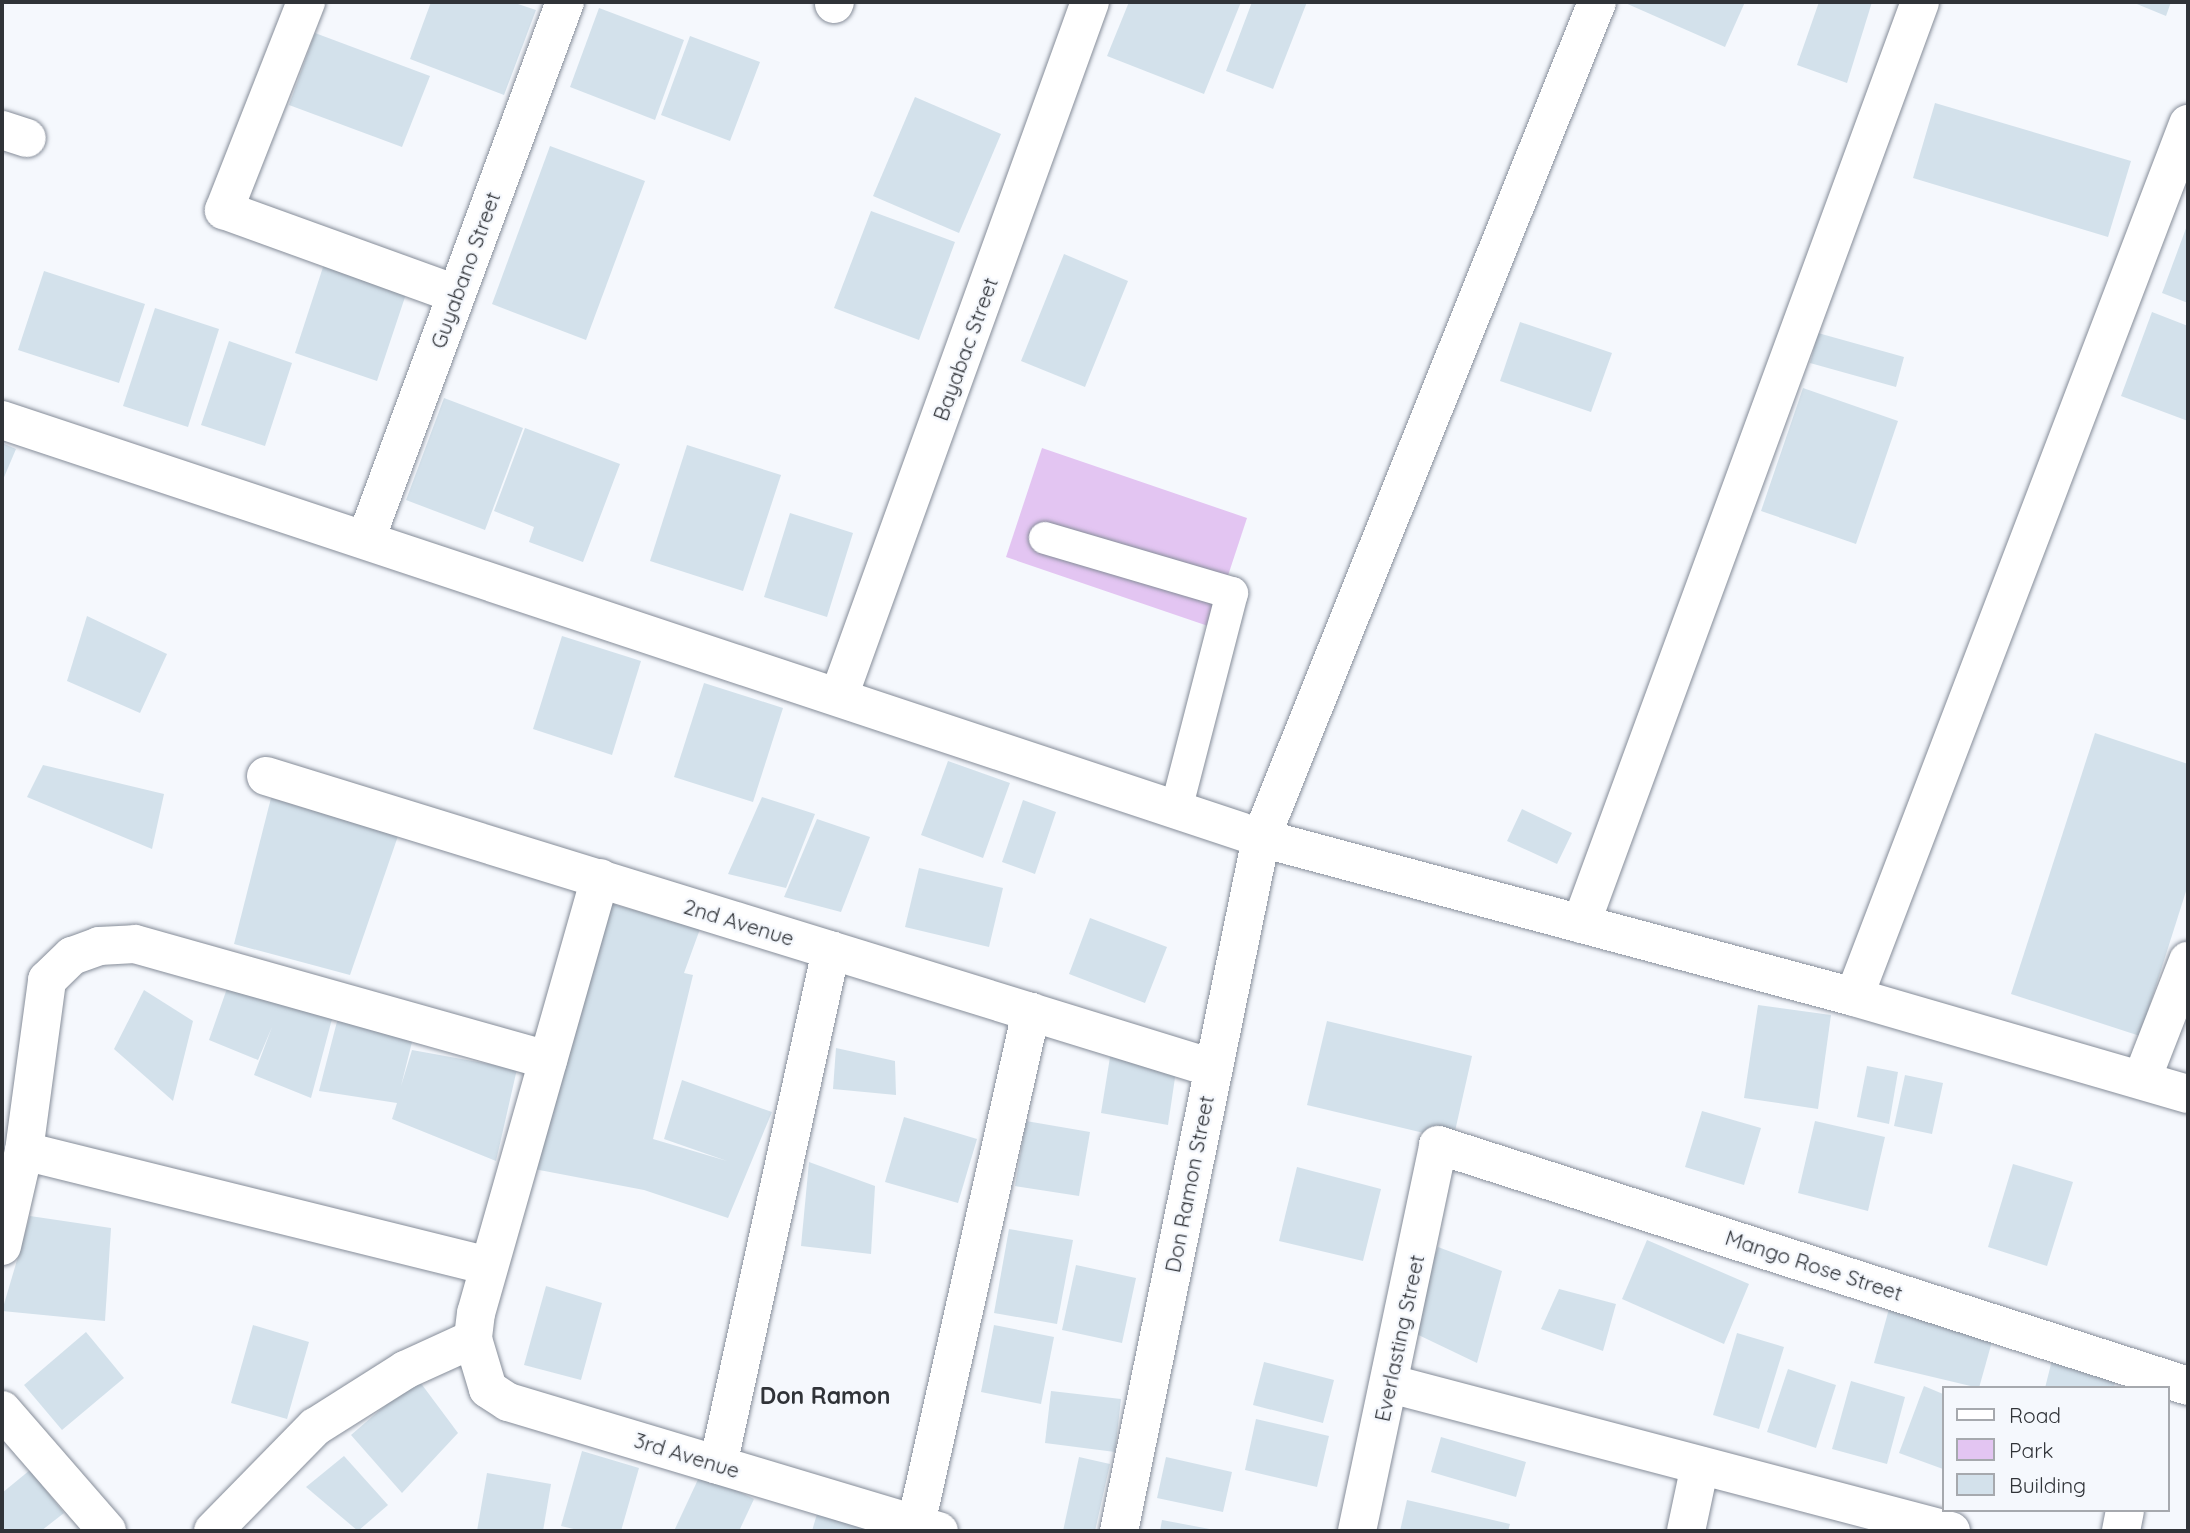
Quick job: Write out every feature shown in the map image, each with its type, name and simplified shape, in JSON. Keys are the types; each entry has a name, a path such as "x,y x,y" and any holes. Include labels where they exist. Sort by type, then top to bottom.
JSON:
{"street":[{"path":"306,2 224,210 456,294"},
{"name":"Guyabano Street","path":"366,539 565,2"},
{"name":"Bayabac Street","path":"839,696 1090,2"},
{"name":"Don Ramon Street","path":"1119,1531 1261,838 1597,2"},
{"path":"1581,924 1920,2"},
{"path":"1854,997 2188,124"},
{"path":"2,420 1261,838 1854,997 2188,1094"},
{"name":"2nd Avenue","path":"266,776 1212,1068"},
{"path":"213,1531 316,1427 405,1370 473,1339 488,1266 600,878"},
{"path":"2,1246 24,1151 47,980 72,956 99,946 135,944 548,1060"},
{"path":"718,1465 831,950"},
{"path":"2142,1079 2188,961"},
{"path":"927,1528 1031,1012"},
{"name":"Mango Rose Street","path":"1438,1145 2149,1380 2188,1386"},
{"name":"Everlasting Street","path":"1357,1531 1391,1384 1438,1145"},
{"path":"24,1151 488,1266"},
{"name":"3rd Avenue","path":"473,1339 488,1389 508,1402 927,1528"},
{"path":"1391,1384 1700,1465 1905,1525 1951,1531"},
{"path":"2,1410 107,1531"},
{"path":"1686,1531 1700,1465"},
{"path":"2121,1531 2124,1512"}],"lane":[{"path":"1045,538 1232,593 1176,809"}],"green space":[{"path":"1042,448 1247,518 1211,627 1006,557"}],"building":[{"path":"431,2 512,2 536,10 504,95 410,59"},
{"path":"1129,2 1241,2 1204,94 1107,56"},
{"path":"1252,2 1307,2 1273,89 1226,71"},
{"path":"1623,2 1745,2 1725,47"},
{"path":"1819,2 1872,2 1847,83 1797,65"},
{"path":"2132,2 2171,2 2166,16"},
{"path":"599,8 684,40 655,120 570,87"},
{"path":"315,33 430,76 402,147 289,105"},
{"path":"690,36 760,62 730,141 661,115"},
{"path":"915,97 1001,134 959,233 873,196"},
{"path":"1935,103 2131,161 2108,237 1913,178"},
{"path":"550,146 645,181 586,340 492,304"},
{"path":"871,211 955,242 919,340 834,308"},
{"path":"2188,223 2188,303 2162,293"},
{"path":"1064,254 1128,281 1085,387 1021,361"},
{"path":"324,264 407,291 377,381 295,353"},
{"path":"44,271 145,304 119,383 18,350"},
{"path":"155,308 219,329 188,427 123,406"},
{"path":"2152,312 2188,326 2188,421 2121,396"},
{"path":"1520,322 1612,353 1591,412 1500,381"},
{"path":"1818,333 1904,357 1896,387 1810,363"},
{"path":"229,341 292,363 265,446 201,425"},
{"path":"1803,388 1898,421 1856,544 1761,511"},
{"path":"444,398 523,428 485,530 406,500"},
{"path":"525,428 620,464 583,562 529,542 534,527 494,511"},
{"path":"2,443 16,449 2,482"},
{"path":"687,445 781,475 743,591 650,561"},
{"path":"790,513 853,533 827,617 764,597"},
{"path":"87,616 167,654 140,713 67,681"},
{"path":"562,636 641,661 612,755 533,729"},
{"path":"704,683 783,708 753,802 674,777"},
{"path":"2095,733 2188,764 2188,885 2140,1036 2011,994"},
{"path":"948,761 1010,783 983,858 921,835"},
{"path":"43,765 164,794 152,849 27,797"},
{"path":"762,797 815,814 786,888 728,874"},
{"path":"271,798 398,836 350,975 234,944"},
{"path":"1023,800 1056,812 1035,874 1002,862"},
{"path":"1522,809 1572,833 1557,864 1507,841"},
{"path":"817,819 870,837 841,912 784,897"},
{"path":"919,868 1003,888 989,947 905,927"},
{"path":"609,903 700,929 684,973 693,975 653,1139 727,1161 664,1139 682,1080 772,1112 728,1218 644,1190 534,1169"},
{"path":"1090,918 1167,947 1145,1003 1069,974"},
{"path":"231,977 332,1019 311,1098 254,1075 272,1027 258,1060 209,1040"},
{"path":"144,990 193,1021 173,1101 114,1049"},
{"path":"1758,1005 1831,1015 1818,1109 1744,1098"},
{"path":"340,1010 414,1034 401,1086 412,1050 517,1069 496,1161 392,1119 397,1103 319,1091"},
{"path":"1327,1021 1472,1056 1453,1140 1307,1105"},
{"path":"836,1048 895,1061 896,1095 833,1089"},
{"path":"1111,1051 1176,1071 1168,1125 1101,1113"},
{"path":"1867,1066 1898,1072 1889,1124 1857,1117"},
{"path":"1905,1075 1943,1083 1932,1134 1894,1126"},
{"path":"1702,1111 1761,1128 1744,1185 1685,1167"},
{"path":"904,1117 977,1139 958,1203 885,1182"},
{"path":"1026,1121 1090,1132 1079,1196 1015,1186"},
{"path":"1815,1121 1885,1137 1868,1211 1798,1193"},
{"path":"809,1162 875,1186 871,1254 801,1246"},
{"path":"2013,1164 2073,1182 2047,1266 1988,1247"},
{"path":"1297,1167 1381,1189 1363,1261 1279,1241"},
{"path":"30,1216 111,1228 105,1321 2,1311"},
{"path":"1009,1229 1073,1240 1057,1324 994,1313"},
{"path":"1647,1240 1749,1284 1724,1344 1622,1299"},
{"path":"1438,1247 1502,1271 1477,1363 1408,1330"},
{"path":"1076,1265 1136,1278 1122,1343 1062,1330"},
{"path":"546,1286 602,1303 581,1380 524,1365"},
{"path":"1559,1289 1616,1304 1603,1351 1541,1329"},
{"path":"1889,1309 1993,1338 1980,1386 1874,1363"},
{"path":"253,1325 309,1342 287,1419 231,1403"},
{"path":"994,1325 1054,1337 1041,1404 981,1392"},
{"path":"86,1332 124,1378 62,1430 24,1385"},
{"path":"1737,1333 1784,1347 1759,1429 1713,1415"},
{"path":"2052,1360 2115,1381 2114,1386 2046,1386"},
{"path":"1264,1362 1334,1380 1323,1423 1253,1405"},
{"path":"1788,1369 1836,1385 1816,1448 1767,1432"},
{"path":"417,1378 458,1433 402,1493 351,1435"},
{"path":"1851,1381 1905,1397 1887,1464 1832,1449"},
{"path":"1924,1386 1941,1393 1941,1468 1899,1453"},
{"path":"1051,1391 1121,1399 1115,1452 1045,1443"},
{"path":"1256,1419 1329,1436 1317,1487 1245,1470"},
{"path":"1441,1437 1526,1462 1516,1497 1431,1472"},
{"path":"582,1451 639,1468 621,1531 582,1531 561,1526"},
{"path":"344,1456 388,1505 358,1531 306,1487"},
{"path":"1079,1457 1110,1464 1095,1531 1063,1531"},
{"path":"1166,1457 1232,1472 1223,1512 1157,1498"},
{"path":"30,1470 64,1513 41,1531 2,1531 2,1493"},
{"path":"487,1473 551,1484 543,1531 477,1531"},
{"path":"701,1473 754,1499 739,1531 674,1531"},
{"path":"1407,1500 1510,1524 1508,1531 1400,1531"},
{"path":"819,1507 874,1531 812,1531"},
{"path":"1162,1520 1215,1530 1215,1531 1160,1531"}],"district":[{"name":"Don Ramon","path":"825,1396"}]}
